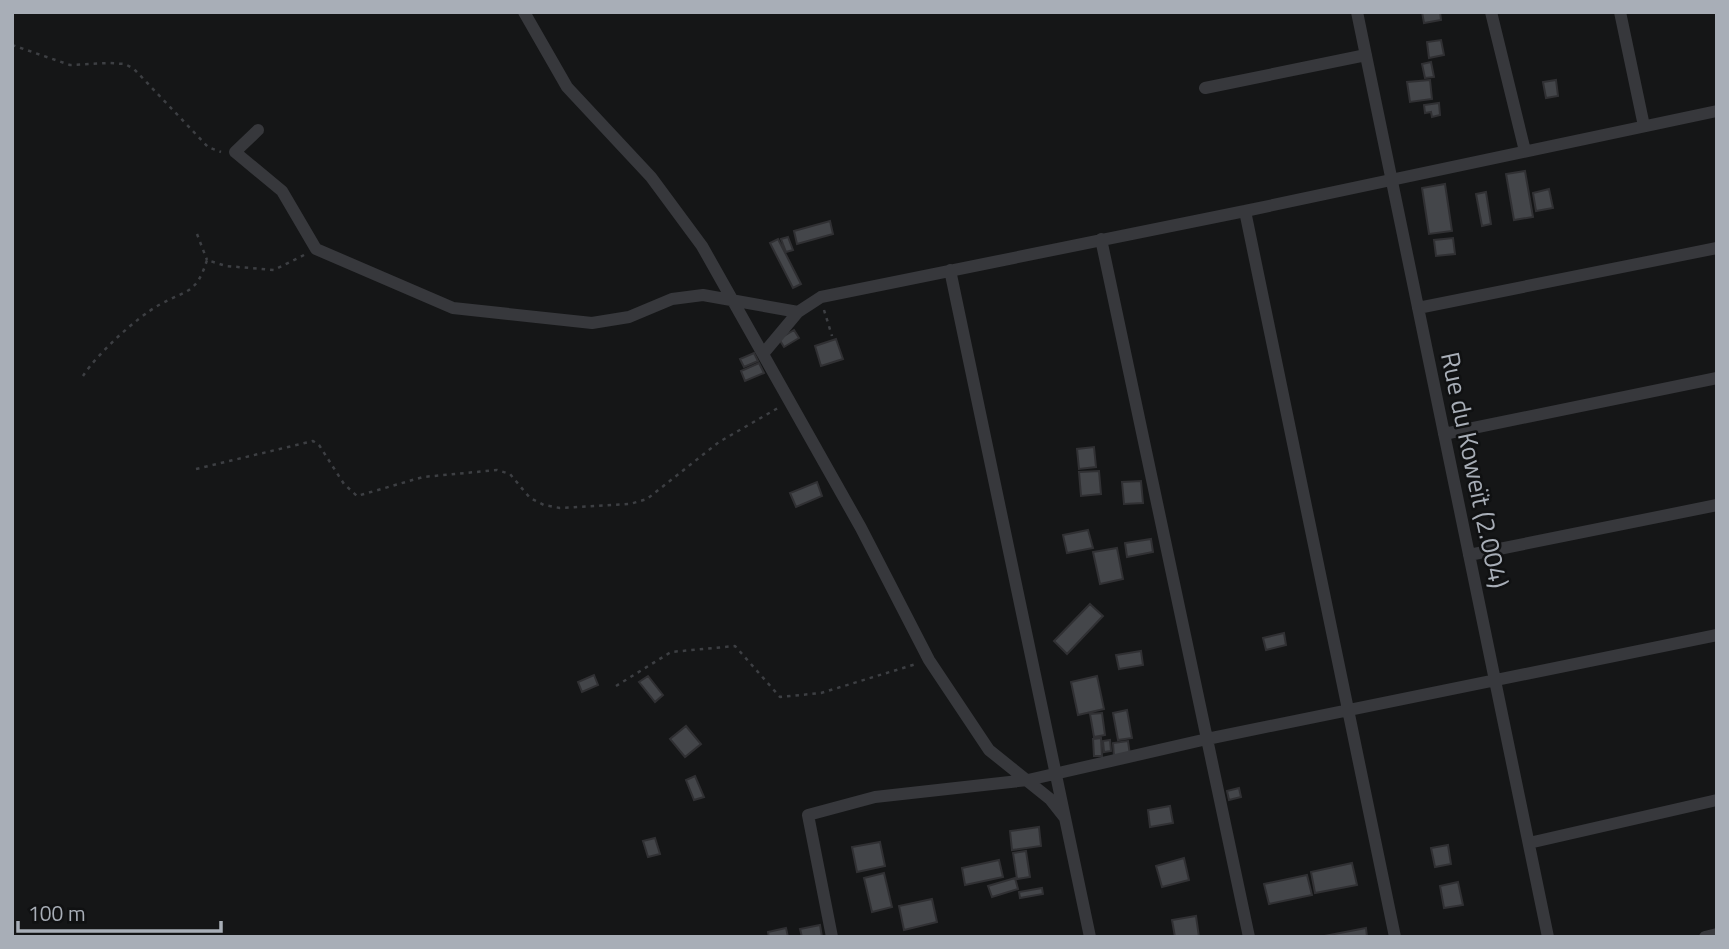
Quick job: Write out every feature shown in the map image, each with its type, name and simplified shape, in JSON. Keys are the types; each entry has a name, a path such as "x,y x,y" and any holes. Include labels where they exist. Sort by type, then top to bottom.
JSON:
{"street":[{"path":"524,12 567,87 679,211 734,300 861,528 929,660 989,750 1050,799 1065,818"},
{"name":"Rue du Koweït (2.004)","path":"1357,12 1548,937"},
{"path":"1491,12 1525,150"},
{"path":"1620,12 1644,126"},
{"path":"1205,88 1366,55"},
{"path":"763,354 798,312 821,297 1717,111"},
{"path":"258,130 235,152 282,191 316,249 453,308 592,323 629,317 659,303 690,295 798,312"},
{"path":"1245,211 1395,937"},
{"path":"1101,239 1250,937"},
{"path":"1418,308 1717,248"},
{"path":"950,270 1090,937"},
{"path":"1444,434 1717,378"},
{"path":"1469,555 1717,505"},
{"path":"832,937 808,815 874,797 1028,780 1208,739 1717,635"},
{"path":"1529,843 1717,800"},
{"path":"1705,937 1717,934"}],"path":[{"path":"12,45 70,65 125,64 134,69 208,147 219,152 235,152"},
{"path":"83,376 119,338 157,306 190,292 199,282 207,260 197,234"},
{"path":"207,260 226,266 274,270 316,249"},
{"path":"821,297 832,336"},
{"path":"197,469 313,440 319,444 352,494 369,494 424,477 497,470 510,474 530,498 544,505 560,508 630,504 646,499 719,442 789,401"},
{"path":"616,686 666,653 684,650 735,646 780,697 821,693 929,660"}],"building":[{"path":"1422,12 1440,12 1441,20 1424,23"},
{"path":"1441,40 1444,55 1429,58 1427,42"},
{"path":"1431,62 1434,77 1425,78 1422,64"},
{"path":"1430,80 1432,99 1410,102 1407,82"},
{"path":"1556,80 1558,96 1546,98 1543,82"},
{"path":"1439,103 1440,115 1432,117 1431,112 1425,113 1424,105"},
{"path":"1525,171 1533,217 1514,220 1506,174"},
{"path":"1445,184 1452,231 1429,234 1422,188"},
{"path":"1549,189 1553,208 1536,211 1533,193"},
{"path":"1486,192 1491,224 1482,226 1476,194"},
{"path":"830,221 833,234 797,244 794,231"},
{"path":"788,237 793,250 786,252 781,239"},
{"path":"1453,238 1455,254 1436,256 1434,240"},
{"path":"778,239 801,284 793,288 770,243"},
{"path":"794,330 799,338 784,347 779,339"},
{"path":"836,339 843,359 821,366 815,346"},
{"path":"754,353 758,361 744,367 740,359"},
{"path":"759,363 764,373 745,381 741,371"},
{"path":"1094,447 1096,467 1079,469 1077,449"},
{"path":"1099,471 1101,494 1081,496 1079,472"},
{"path":"1141,481 1143,503 1124,504 1122,482"},
{"path":"817,482 822,496 796,507 790,493"},
{"path":"1088,530 1093,548 1067,553 1063,535"},
{"path":"1151,539 1153,552 1127,557 1125,543"},
{"path":"1117,548 1123,579 1100,584 1093,552"},
{"path":"1090,604 1103,616 1067,654 1054,641"},
{"path":"1284,633 1286,645 1266,650 1263,638"},
{"path":"1141,651 1143,665 1119,669 1116,655"},
{"path":"594,675 598,685 582,692 578,682"},
{"path":"648,676 663,695 655,702 639,682"},
{"path":"1097,676 1104,709 1078,715 1071,682"},
{"path":"1127,710 1132,738 1118,740 1113,713"},
{"path":"1102,713 1105,735 1094,737 1090,714"},
{"path":"686,726 701,744 685,757 670,739"},
{"path":"1101,738 1102,756 1094,756 1093,739"},
{"path":"1110,740 1111,751 1104,752 1103,741"},
{"path":"1128,741 1130,755 1114,757 1113,743"},
{"path":"695,776 704,797 694,800 686,780"},
{"path":"1239,788 1241,797 1229,800 1227,791"},
{"path":"1170,806 1173,823 1150,827 1148,810"},
{"path":"1039,827 1041,846 1012,850 1010,831"},
{"path":"655,838 660,854 648,857 643,841"},
{"path":"880,842 885,866 857,872 852,847"},
{"path":"1448,845 1451,864 1435,867 1431,848"},
{"path":"1026,851 1030,877 1017,879 1013,853"},
{"path":"1184,858 1189,880 1162,887 1156,866"},
{"path":"999,860 1003,877 965,885 962,868"},
{"path":"1352,863 1357,885 1315,893 1311,872"},
{"path":"884,873 892,907 872,912 864,878"},
{"path":"1307,875 1312,895 1269,904 1264,884"},
{"path":"1015,878 1018,889 992,897 988,886"},
{"path":"1458,882 1463,905 1444,908 1440,886"},
{"path":"1042,888 1043,894 1020,898 1019,892"},
{"path":"932,899 937,922 904,930 899,906"},
{"path":"1196,916 1199,937 1175,937 1172,920"},
{"path":"820,925 822,937 802,937 800,929"},
{"path":"786,928 788,937 769,937 768,932"},
{"path":"1366,928 1367,937 1324,937 1324,936"}]}
